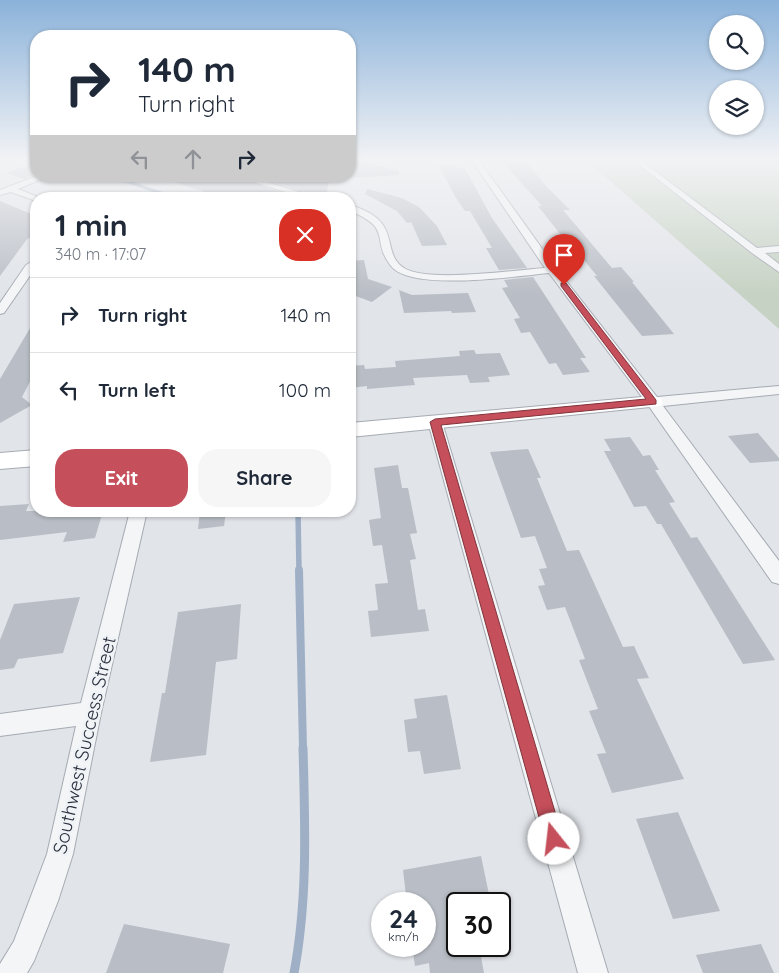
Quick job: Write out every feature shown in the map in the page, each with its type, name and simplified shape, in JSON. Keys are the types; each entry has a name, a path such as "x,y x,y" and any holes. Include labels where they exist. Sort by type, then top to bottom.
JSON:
{"street":[{"path":"506,204 552,270 653,402 779,576"},
{"path":"694,204 779,269"},
{"path":"356,210 364,213 382,227 388,254 401,271 427,278 552,270"},
{"path":"755,251 779,249"},
{"path":"0,311 30,267"},
{"path":"356,429 779,390"},
{"path":"435,422 592,973"},
{"path":"0,461 30,458"},
{"name":"Southwest Success Street","path":"11,973 24,951 44,902 60,854 90,713 138,517"},
{"path":"0,725 90,713"}],"green space":[{"path":"637,204 779,204 779,329"}],"building":[{"path":"0,204 8,204 30,214 30,238 27,239 0,276"},
{"path":"385,204 414,204 419,207 437,226 447,245 422,246 411,222 407,223 397,211"},
{"path":"460,204 485,204 527,268 499,270 486,248 492,248 470,211 465,211"},
{"path":"541,204 564,204 570,210 563,210 612,268 621,267 674,334 642,336 594,276 597,276 571,244 568,244 538,206 542,206"},
{"path":"364,260 368,279 392,287 372,302 356,296 356,261"},
{"path":"533,277 586,358 580,358 590,372 563,375 556,363 549,364 530,332 521,333 514,319 520,318 502,288 508,287 504,280"},
{"path":"399,290 412,295 468,293 476,312 404,313"},
{"path":"30,328 30,382 22,397 30,403 30,406 0,423 0,379"},
{"path":"474,350 476,354 500,353 510,375 488,377 490,382 470,383 467,375 413,378 415,385 367,389 367,386 356,387 356,366 364,365 365,369 396,367 395,361 460,356 459,351"},
{"path":"758,433 779,458 779,461 750,463 728,436"},
{"path":"630,437 643,456 650,455 659,470 655,470 675,502 669,503 691,538 697,537 775,660 743,664 661,524 657,524 646,506 634,507 604,451 611,451 604,439"},
{"path":"528,449 541,478 537,478 567,551 579,550 623,647 634,646 649,678 637,679 684,779 612,793 597,754 606,753 589,711 598,709 579,660 585,659 565,607 547,610 538,586 545,585 539,569 547,568 535,536 521,538 490,452"},
{"path":"398,465 402,488 408,488 417,533 410,534 416,559 410,560 418,610 425,609 429,631 371,637 368,611 378,610 375,584 388,583 382,545 373,546 369,520 381,518 374,468"},
{"path":"29,504 26,511 30,511 30,517 101,517 95,538 63,542 67,532 0,540 0,506"},
{"path":"199,517 225,517 224,526 198,529"},
{"path":"80,597 63,653 18,659 14,668 0,670 0,640 14,604"},
{"path":"241,604 237,659 216,662 206,755 150,762 162,693 165,693 178,612"},
{"path":"447,695 461,769 424,774 420,751 408,752 404,720 417,718 414,699"},
{"path":"678,812 720,911 673,919 636,819"},
{"path":"481,856 488,892 446,892 446,957 481,957 484,973 430,973 429,963 415,966 414,957 436,957 436,892 406,892 403,870"},
{"path":"124,924 230,944 223,973 106,973"},
{"path":"761,944 774,973 703,973 696,955"}],"waterway":[{"path":"298,517 299,571"},
{"path":"299,570 303,749"},
{"path":"294,973 304,889 303,748"}],"route":[{"path":"554,839 435,422 653,402 564,285"}]}
